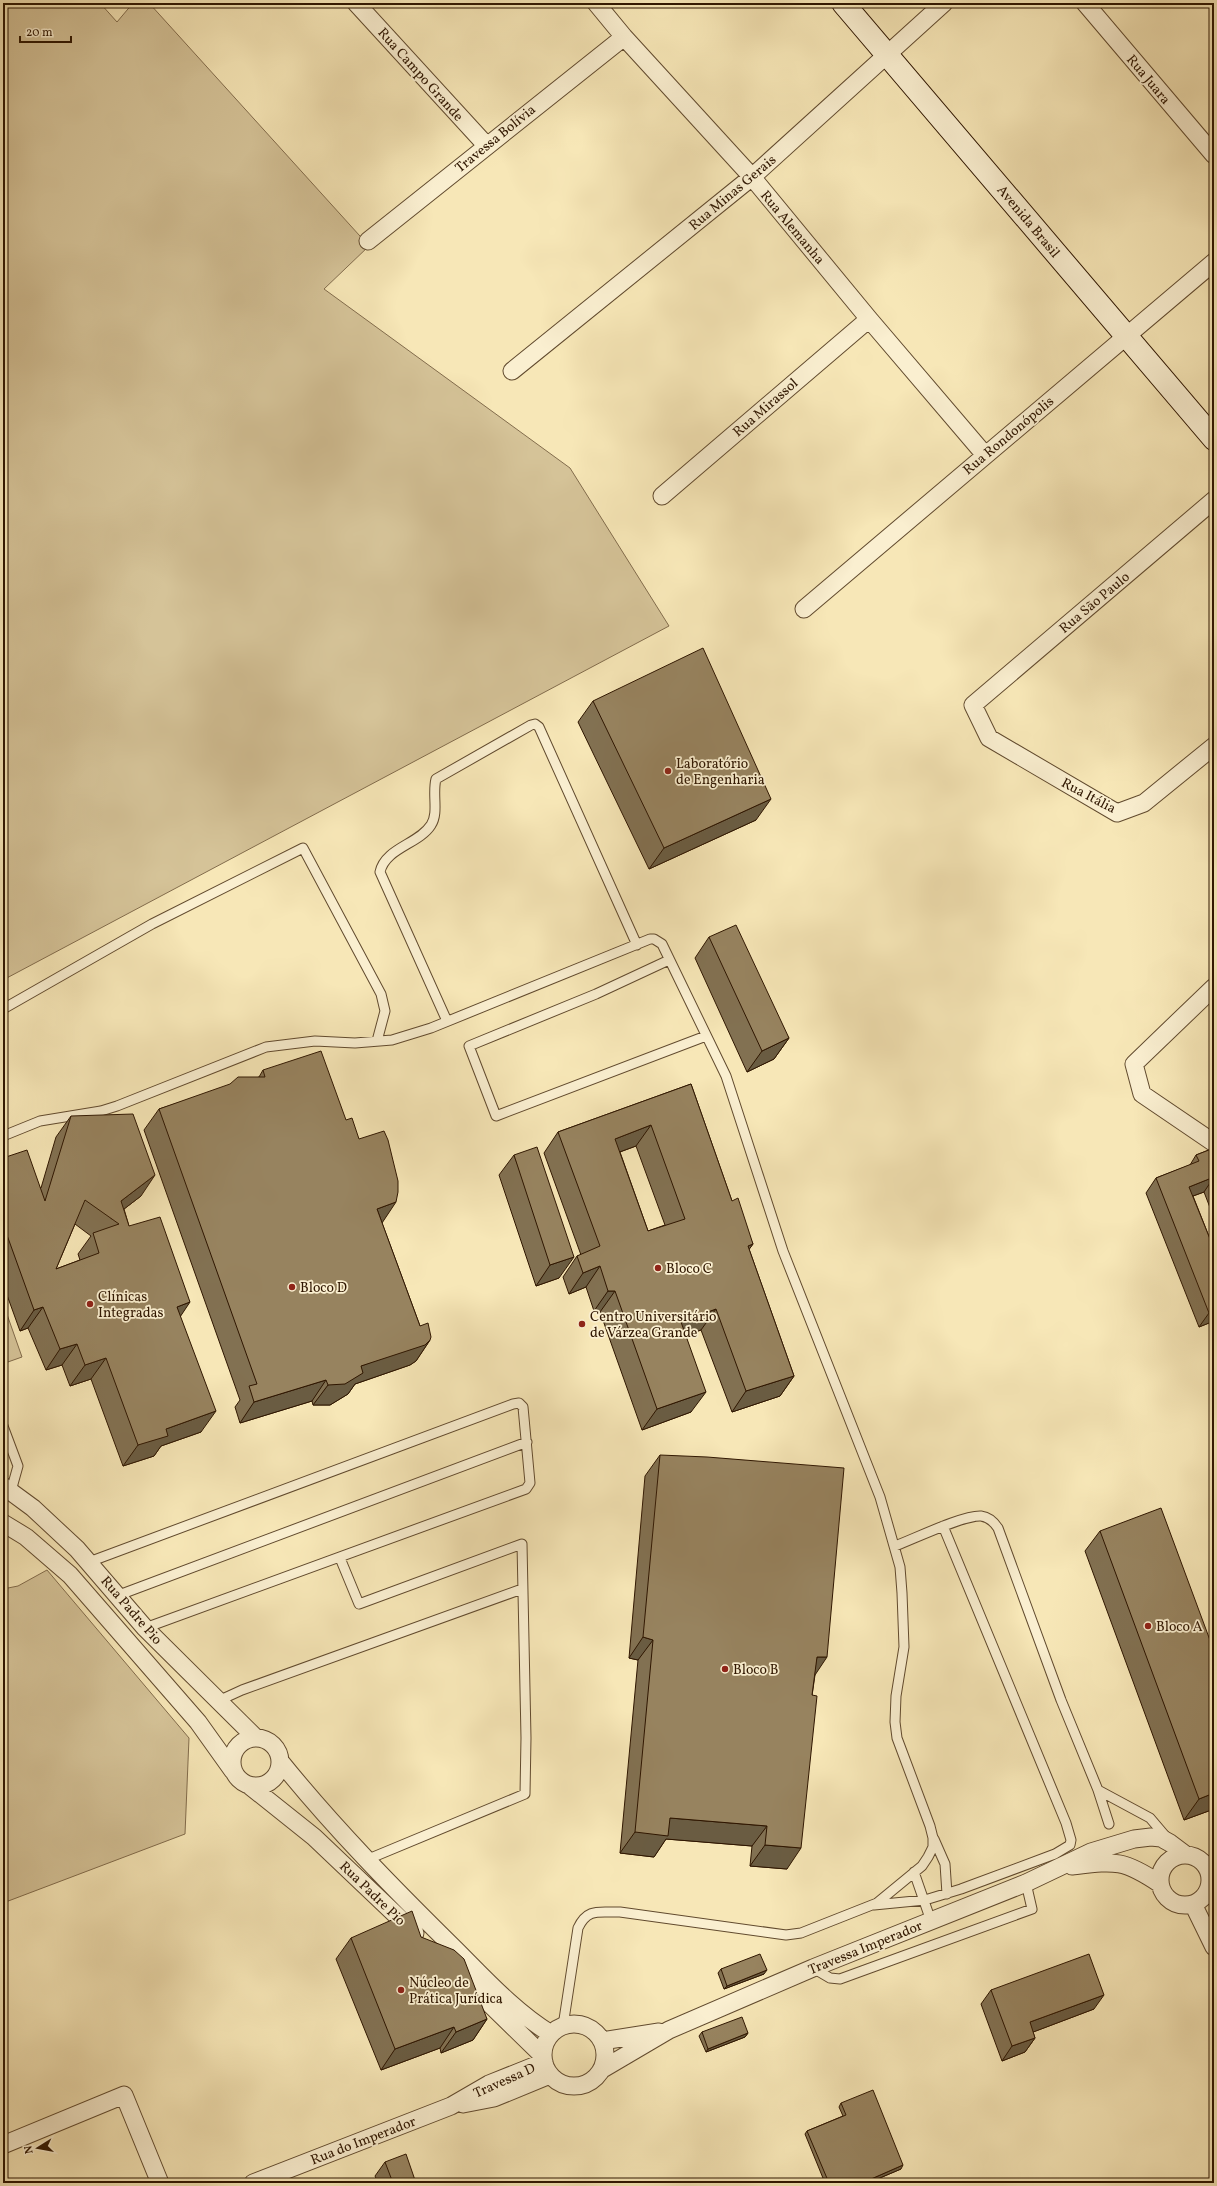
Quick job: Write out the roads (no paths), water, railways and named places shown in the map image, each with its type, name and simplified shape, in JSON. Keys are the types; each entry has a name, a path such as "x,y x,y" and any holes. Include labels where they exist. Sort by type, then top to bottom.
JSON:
{"street":[{"name":"Rua Campo Grande","path":"356,3 486,145"},
{"name":"Rua Alemanha","path":"596,3 624,37 752,177 869,319 985,455"},
{"name":"Avenida Brasil","path":"843,3 1214,440"},
{"name":"Rua Minas Gerais","path":"512,371 752,177 944,3"},
{"name":"Rua Juara","path":"1085,3 1214,155"},
{"name":"Travessa Bolívia","path":"368,241 486,145 624,37"},
{"name":"Rua Rondonópolis","path":"804,609 1214,262"},
{"name":"Rua Mirassol","path":"662,496 869,319"},
{"name":"Rua São Paulo","path":"973,705 1214,500"},
{"name":"Rua Itália","path":"973,705 989,738 1117,813 1144,803 1214,746"},
{"path":"1214,987 1134,1064 1142,1094 1214,1143"},
{"name":"Rua Padre Pio","path":"7,1489 34,1508 89,1562 119,1595 145,1628 256,1738"},
{"name":"Rua Padre Pio","path":"3,1523 26,1537 70,1575 198,1722 233,1771"},
{"path":"256,1738 262,1739 272,1745 280,1761 279,1768 271,1781 265,1785 250,1786 243,1783 233,1771 233,1755 236,1748 242,1743 256,1738"},
{"name":"Rua Padre Pio","path":"280,1761 316,1806 366,1860 500,1993 557,2030"},
{"name":"Rua Padre Pio","path":"250,1786 314,1837 545,2065"},
{"name":"Travessa Imperador","path":"601,2070 669,2030 813,1968 1026,1883 1091,1852 1134,1838 1150,1837 1161,1838 1186,1855"},
{"path":"1186,1855 1195,1857 1205,1865 1210,1877 1212,1891 1206,1893 1193,1904 1184,1905 1176,1903 1166,1896 1160,1884 1160,1875 1169,1860 1177,1856 1186,1855"},
{"name":"Travessa Imperador","path":"1062,1867 1115,1862 1142,1871 1160,1884"},
{"path":"1193,1904 1214,1946"},
{"path":"583,2025 592,2030 602,2041 605,2050 605,2061 601,2070 591,2081 577,2086 558,2082 545,2065 545,2045 557,2030 583,2025"},
{"name":"Travessa Imperador","path":"602,2041 669,2030"},
{"name":"Travessa D","path":"451,2106 494,2098 545,2065"},
{"path":"3,2145 124,2095 160,2183"},
{"name":"Rua do Imperador","path":"253,2183 451,2106"}],"lane":[{"path":"447,1021 380,872 381,864 394,853 416,840 432,823 435,810 433,789 436,779 531,725 535,724 539,727 637,945"},
{"path":"3,1009 152,924 303,848 381,994 385,1012 377,1041"},
{"path":"3,1136 40,1121 101,1111 117,1106 266,1047 315,1041 342,1043 399,1038 447,1021 650,939 659,940 726,1076 783,1251 880,1497 895,1546 900,1567 904,1647 895,1722 897,1738 933,1838 945,1864 947,1894"},
{"path":"669,960 596,994 469,1046 496,1116 706,1036"},
{"path":"89,1562 513,1404 519,1403 523,1407 530,1483 526,1489 145,1628"},
{"path":"3,1426 18,1466 7,1489"},
{"path":"119,1595 527,1442"},
{"path":"895,1546 943,1526 981,1516 988,1518 998,1528 1061,1700 1098,1790 1109,1824"},
{"path":"557,2030 578,1928 585,1916 591,1913 620,1912 791,1935 801,1934 874,1905 925,1900 947,1894 1055,1854 1070,1845 1071,1840 1066,1823 1028,1728 943,1526"},
{"path":"340,1558 359,1604 522,1544 526,1738 525,1794 366,1860"},
{"path":"218,1702 242,1690 522,1590"},
{"path":"1098,1790 1150,1818 1170,1843"},
{"path":"874,1905 914,1872 928,1857 933,1847 933,1838"},
{"path":"914,1872 925,1900 931,1921"},
{"path":"813,1968 830,1978 840,1979 1032,1909 1026,1883"}],"place":[{"name":"Laboratório de Engenharia","path":"668,771"},
{"name":"Bloco C","path":"658,1268"},
{"name":"Bloco D","path":"292,1287"},
{"name":"Clínicas Integradas","path":"90,1304"},
{"name":"Centro Universitário de Várzea Grande","path":"582,1324"},
{"name":"Bloco A","path":"1148,1626"},
{"name":"Bloco B","path":"725,1669"},
{"name":"Núcleo de Prática Jurídica","path":"401,1990"}]}
